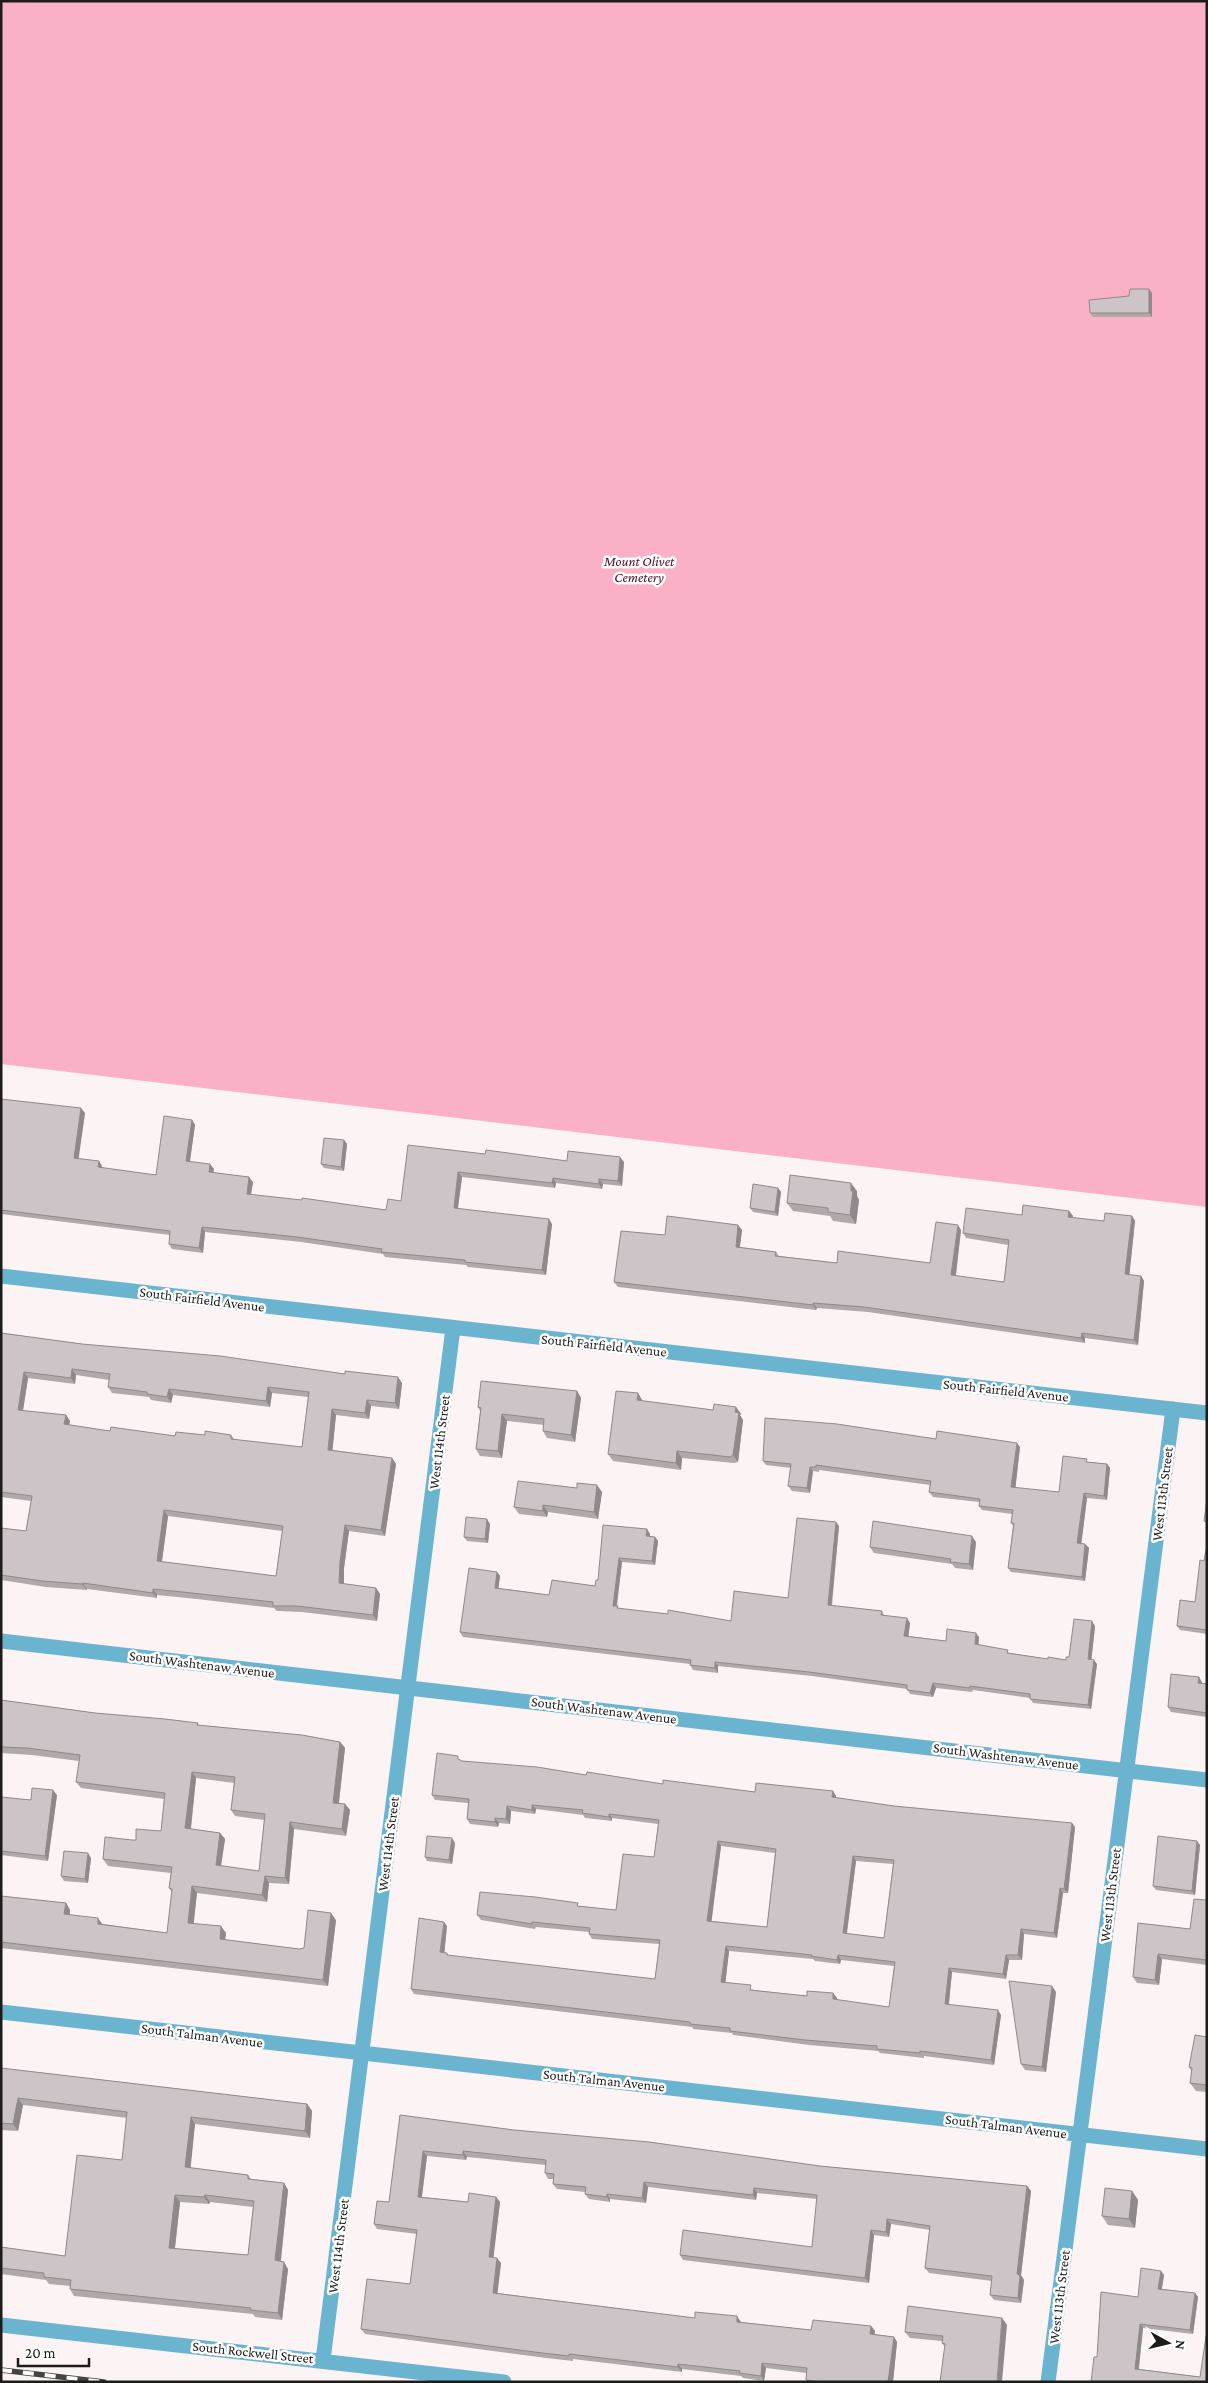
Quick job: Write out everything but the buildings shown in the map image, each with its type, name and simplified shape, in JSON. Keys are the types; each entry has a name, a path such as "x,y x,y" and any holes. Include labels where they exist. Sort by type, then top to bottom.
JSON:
{"street":[{"name":"South Fairfield Avenue","path":"1,1276 1207,1413"},
{"name":"West 114th Street","path":"323,2360 453,1328"},
{"name":"West 113th Street","path":"1048,2382 1173,1409"},
{"name":"South Washtenaw Avenue","path":"1,1641 1207,1780"},
{"name":"South Talman Avenue","path":"1,2012 1207,2149"},
{"name":"South Rockwell Street","path":"1,2325 504,2382"}],"green space":[{"name":"Mount Olivet Cemetery","path":"1,1 1207,1 1207,1207 1,1064"}],"railway":[{"path":"1,2370 104,2382"}]}
